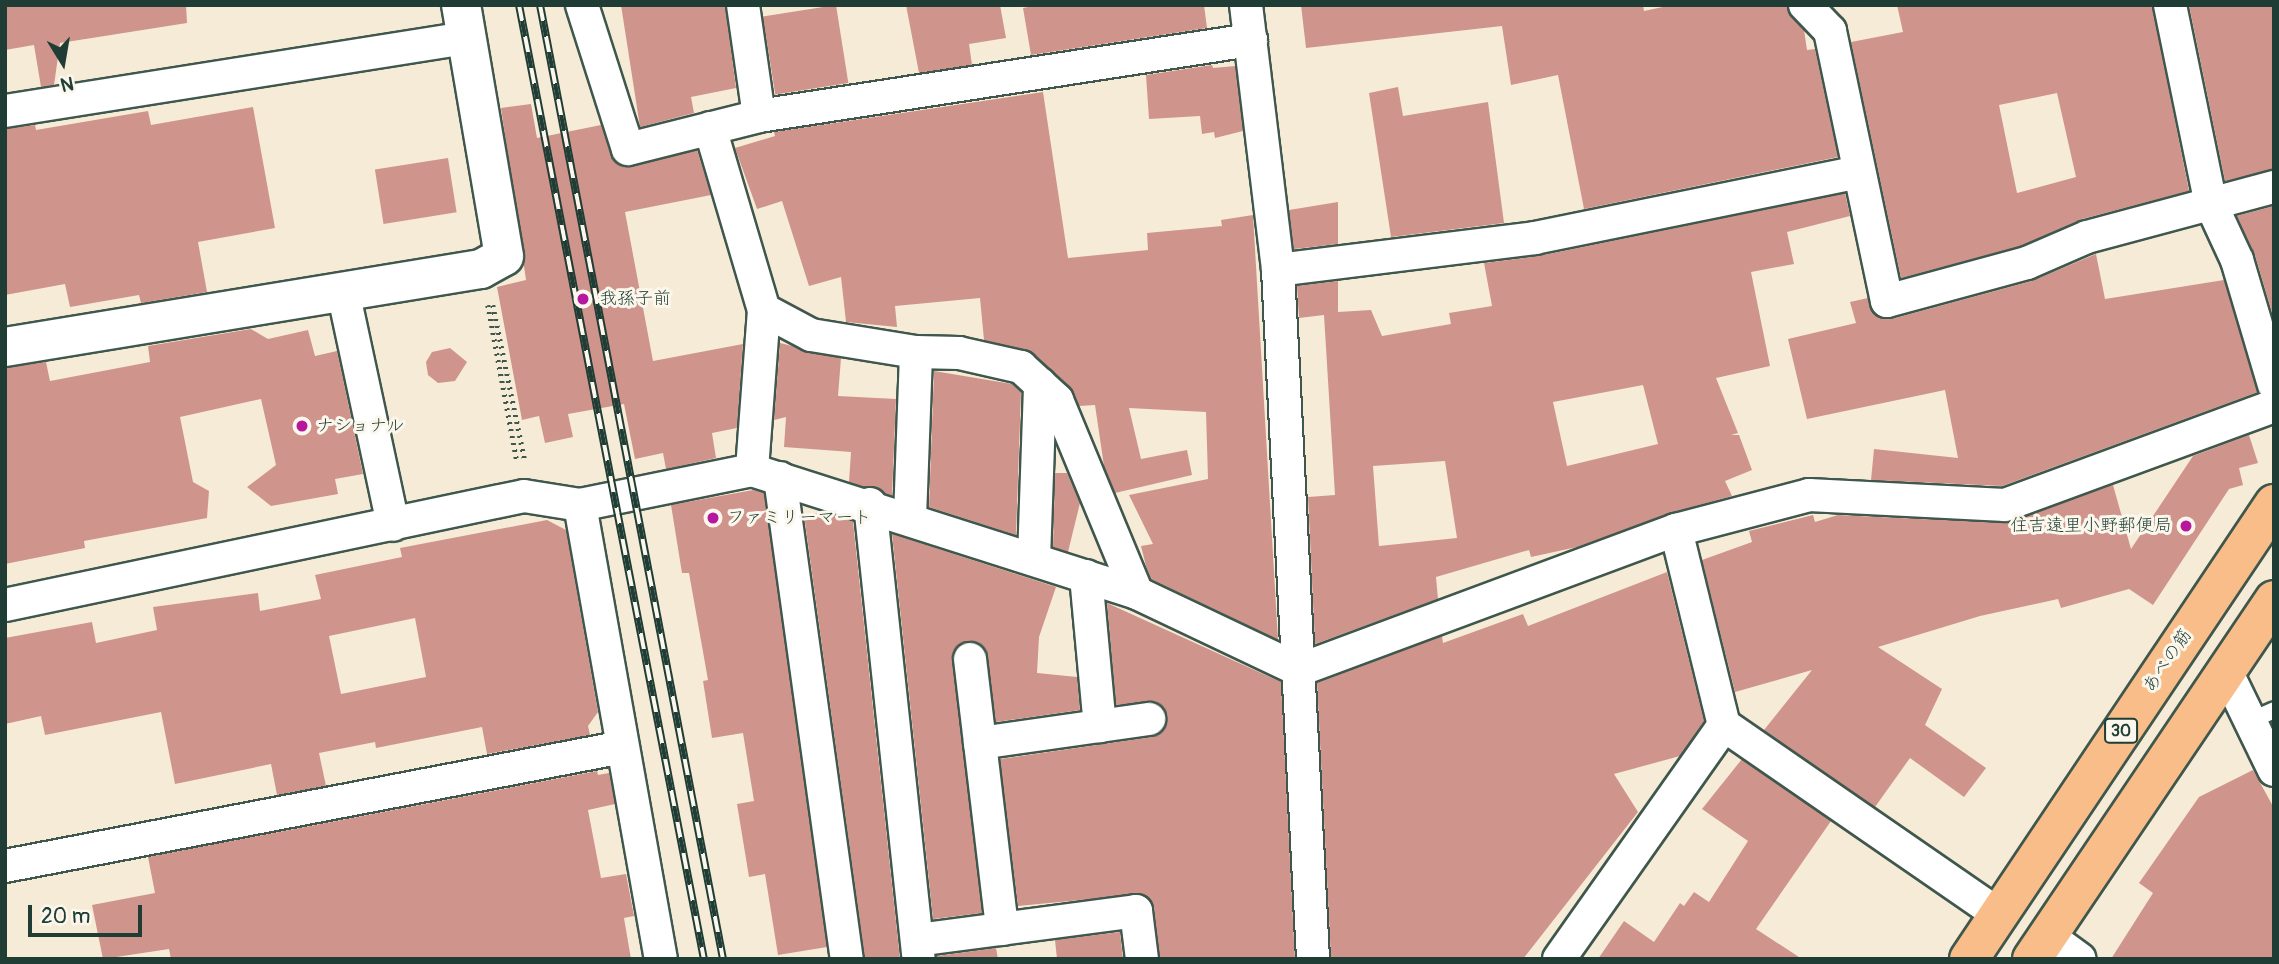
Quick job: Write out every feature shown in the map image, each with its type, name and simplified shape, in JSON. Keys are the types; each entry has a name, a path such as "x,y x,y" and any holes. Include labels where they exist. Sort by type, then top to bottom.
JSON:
{"main road":[{"name":"あべの筋","path":"1969,959 2274,504"},
{"path":"2040,947 2274,600"}],"street":[{"path":"582,5 628,149 759,116 1251,40"},
{"path":"743,5 759,116"},
{"path":"1247,5 1278,270 1313,959"},
{"path":"1805,5 1830,31 1887,302 2027,263 2087,237 2274,187"},
{"path":"2170,5 2211,204 2237,260 2274,385"},
{"path":"5,111 464,22 504,256 481,269 5,347"},
{"path":"710,128 764,310 766,474 847,959"},
{"path":"1278,270 1535,237 1858,172"},
{"path":"343,291 393,526"},
{"path":"764,310 811,335 916,352 959,354 1021,367 1058,400 1137,593"},
{"path":"910,518 916,352"},
{"path":"1034,559 1040,384"},
{"path":"5,605 393,526 524,495 580,505 766,474 870,504 1137,593 1298,670 1676,530 1810,495 2005,505 2274,406"},
{"path":"870,504 918,949 1002,929 1136,911 1142,959"},
{"path":"580,505 661,959"},
{"path":"1676,530 1724,725 1998,914"},
{"path":"1086,576 1100,726"},
{"path":"970,659 1002,929"},
{"path":"2226,671 2263,715 2274,770"},
{"path":"980,743 1149,719"},
{"path":"1559,959 1724,725"},
{"path":"5,866 623,747"},
{"path":"2040,947 2080,959"}],"path":[{"path":"481,269 524,495"}],"building":[{"path":"5,5 186,5 187,23 60,43 54,85 41,87 34,45 5,50"},
{"path":"621,5 725,5 736,88 691,97 694,113 640,127"},
{"path":"836,5 848,83 775,95 763,17"},
{"path":"906,5 1000,5 1006,38 969,44 972,65 919,73"},
{"path":"1039,5 1204,5 1207,28 1031,55 1023,8"},
{"path":"1301,5 1643,5 1644,11 1672,5 1787,5 1804,30 1807,50 1815,49 1838,157 1584,209 1558,75 1511,85 1502,26 1306,48"},
{"path":"1897,5 2152,5 2189,191 2082,219 2021,246 1901,278 1851,42 1903,32","holes":["2057,93 2076,177 2017,193 1999,105"]},
{"path":"2189,5 2274,5 2274,169 2225,181"},
{"path":"1212,65 1213,68 1235,66 1243,131 1215,138 1214,132 1202,134 1200,116 1149,119 1146,75"},
{"path":"1398,87 1403,116 1488,102 1504,223 1391,237 1369,93"},
{"path":"1043,92 1068,258 1148,250 1147,233 1222,226 1221,220 1253,215 1278,640 1151,579 1146,566 1141,546 1153,544 1129,495 1208,479 1206,412 1129,408 1141,459 1187,450 1192,475 1115,493 1104,466 1095,405 1079,406 1069,386 1033,353 984,340 980,298 895,306 897,327 846,322 841,277 809,286 782,201 757,209 735,148 775,136 774,132"},
{"path":"531,104 537,138 601,125 611,155 623,167 697,150 711,195 625,212 653,361 743,344 737,428 712,433 716,458 666,469 663,453 635,459 624,404 568,414 573,437 545,443 539,416 522,420 497,287 526,280 501,108"},
{"path":"253,107 275,228 198,242 207,292 141,303 139,295 70,307 65,284 5,295 5,129 35,125 36,130 148,111 151,125"},
{"path":"448,158 457,212 384,224 375,170"},
{"path":"1845,193 1850,216 1787,232 1794,264 1751,272 1770,366 1716,378 1738,433 1731,435 1739,435 1752,470 1725,481 1732,496 1670,513 1577,547 1531,557 1529,550 1436,577 1438,599 1315,644 1308,497 1335,495 1324,315 1299,318 1297,286 1338,281 1338,312 1371,310 1382,336 1451,324 1449,313 1492,306 1484,263 1539,256","holes":["1643,385 1658,444 1567,466 1553,402","1445,461 1457,538 1379,546 1373,466"]},
{"path":"1338,202 1338,244 1294,249 1289,210"},
{"path":"2274,206 2274,319 2255,255 2237,216"},
{"path":"2096,254 2105,299 2224,280 2258,392 2002,486 1871,480 1874,449 1958,458 1945,390 1807,419 1788,339 1856,323 1850,302 1868,298 1874,314 1892,319 2032,281"},
{"path":"251,329 268,339 308,330 315,356 337,351 363,474 335,479 338,494 271,506 247,487 276,465 261,399 180,417 193,482 209,491 207,518 84,541 85,548 5,564 5,368 46,362 50,381 150,362 148,346"},
{"path":"780,343 841,358 838,396 896,399 892,496 849,482 851,452 784,447 786,417 774,420"},
{"path":"450,348 467,362 455,381 438,383 428,375 426,362 432,352"},
{"path":"934,371 1012,384 1021,392 1016,535 929,507"},
{"path":"2249,435 2258,463 2239,468 2243,485 2229,489 2153,605 2129,589 2061,608 2058,599 1980,616 1878,647 1942,689 1925,725 1986,768 1964,797 1910,758 1875,807 1764,730 1812,670 1735,692 1702,560 1752,542 1749,531 1813,515 1815,522 1838,515 2005,523 2113,485 2131,549 2193,456"},
{"path":"1055,473 1067,473 1080,503 1068,552 1053,547"},
{"path":"753,490 764,493 827,947 778,955 765,874 749,877 737,804 754,801 743,733 712,738 703,681 708,680 689,573 682,573 671,505"},
{"path":"824,512 853,522 900,959 865,959 804,515"},
{"path":"547,520 566,530 598,712 588,726 590,735 487,754 482,727 376,748 375,742 319,753 326,786 277,795 271,764 175,784 161,712 45,735 41,716 5,724 5,638 92,622 96,643 157,630 153,607 258,593 260,611 321,599 315,575 402,557 400,548","holes":["415,618 426,677 341,694 329,636"]},
{"path":"892,534 1056,587 1039,637 1037,673 1077,677 1080,710 996,722 985,649 967,641 953,652 982,913 933,919"},
{"path":"1667,572 1704,721 1680,756 1614,774 1638,812 1523,959 1331,959 1317,683 1442,636 1443,643 1523,614 1528,626"},
{"path":"1107,603 1281,682 1295,959 1160,959 1154,908 1142,894 1018,906 1000,759 1152,737 1166,725 1164,708 1156,702 1116,705"},
{"path":"1742,759 1831,821 1756,929 1802,959 1598,959 1624,921 1654,942 1680,903 1684,906 1694,892 1709,902 1748,841 1702,809"},
{"path":"2253,770 2274,808 2274,959 2111,959 2153,893 2139,883 2199,797"},
{"path":"597,771 598,775 609,773 615,804 588,810 601,878 626,874 634,916 624,918 631,959 171,959 169,949 103,959 92,905 155,893 148,857"},
{"path":"1120,932 1123,959 1057,959 1055,940"},
{"path":"996,948 998,959 937,959 937,956"}],"railway":[{"path":"519,5 704,959"},
{"path":"540,5 723,959"}],"place":[{"name":"我孫子前","path":"583,299"},
{"name":"ナショナル","path":"302,426"},
{"name":"ファミリーマート","path":"713,518"},
{"name":"住吉遠里小野郵便局","path":"2186,526"}]}
